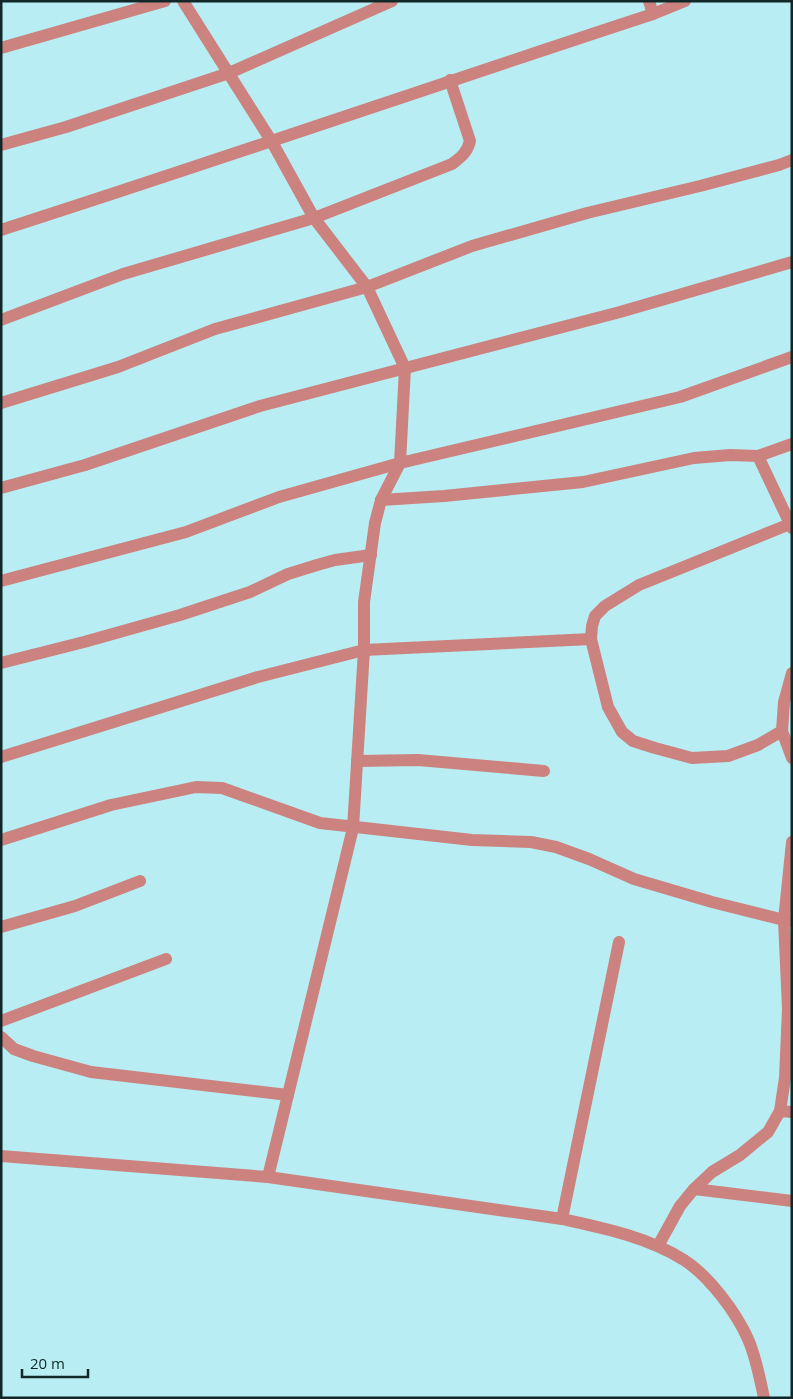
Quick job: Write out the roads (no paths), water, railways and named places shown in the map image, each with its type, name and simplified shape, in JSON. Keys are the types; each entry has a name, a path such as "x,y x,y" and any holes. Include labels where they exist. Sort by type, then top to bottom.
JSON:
{"street":[{"path":"1,48 165,1"},
{"path":"183,1 272,142 314,218 367,287 404,368 400,463 381,500 375,523 364,602 364,650 353,828 268,1177"},
{"path":"1,145 66,127 229,72 392,1"},
{"path":"649,1 653,14"},
{"path":"1,230 272,142 450,80 653,14 685,1"},
{"path":"1,320 123,274 314,218 452,164 463,156 468,149 470,141 450,80"},
{"path":"1,403 118,368 215,329 367,287 472,246 587,213 700,186 792,160"},
{"path":"1,488 85,465 260,406 620,312 792,262"},
{"path":"1,581 186,532 279,497 400,463 680,397 792,357"},
{"path":"381,500 444,496 583,482 694,458 730,455 758,456 792,444"},
{"path":"758,456 791,526 663,574 620,596 605,606 595,616 591,639 608,707 622,732 633,741 692,758 728,756 758,745 782,731"},
{"path":"1,663 180,615 250,592 288,574 335,560 371,555"},
{"path":"1,757 258,677 364,650 591,639"},
{"path":"792,673 784,702 782,731 792,758"},
{"path":"357,761 418,760 544,771"},
{"path":"1,840 111,805 196,788 222,788 320,823 472,840 531,842 556,847 634,879 712,902 788,921"},
{"path":"658,1246 680,1206 694,1189 712,1172 740,1155 768,1132 786,1112 788,921 792,842"},
{"path":"1,928 75,906 140,881"},
{"path":"562,1219 619,942"},
{"path":"1,1021 166,959"},
{"path":"1,1037 14,1049 27,1054 92,1072 288,1095"},
{"path":"1,1156 268,1177 562,1219 606,1228 658,1246 685,1260 711,1283 732,1310 748,1339 764,1398"},
{"path":"694,1189 792,1202"}]}
